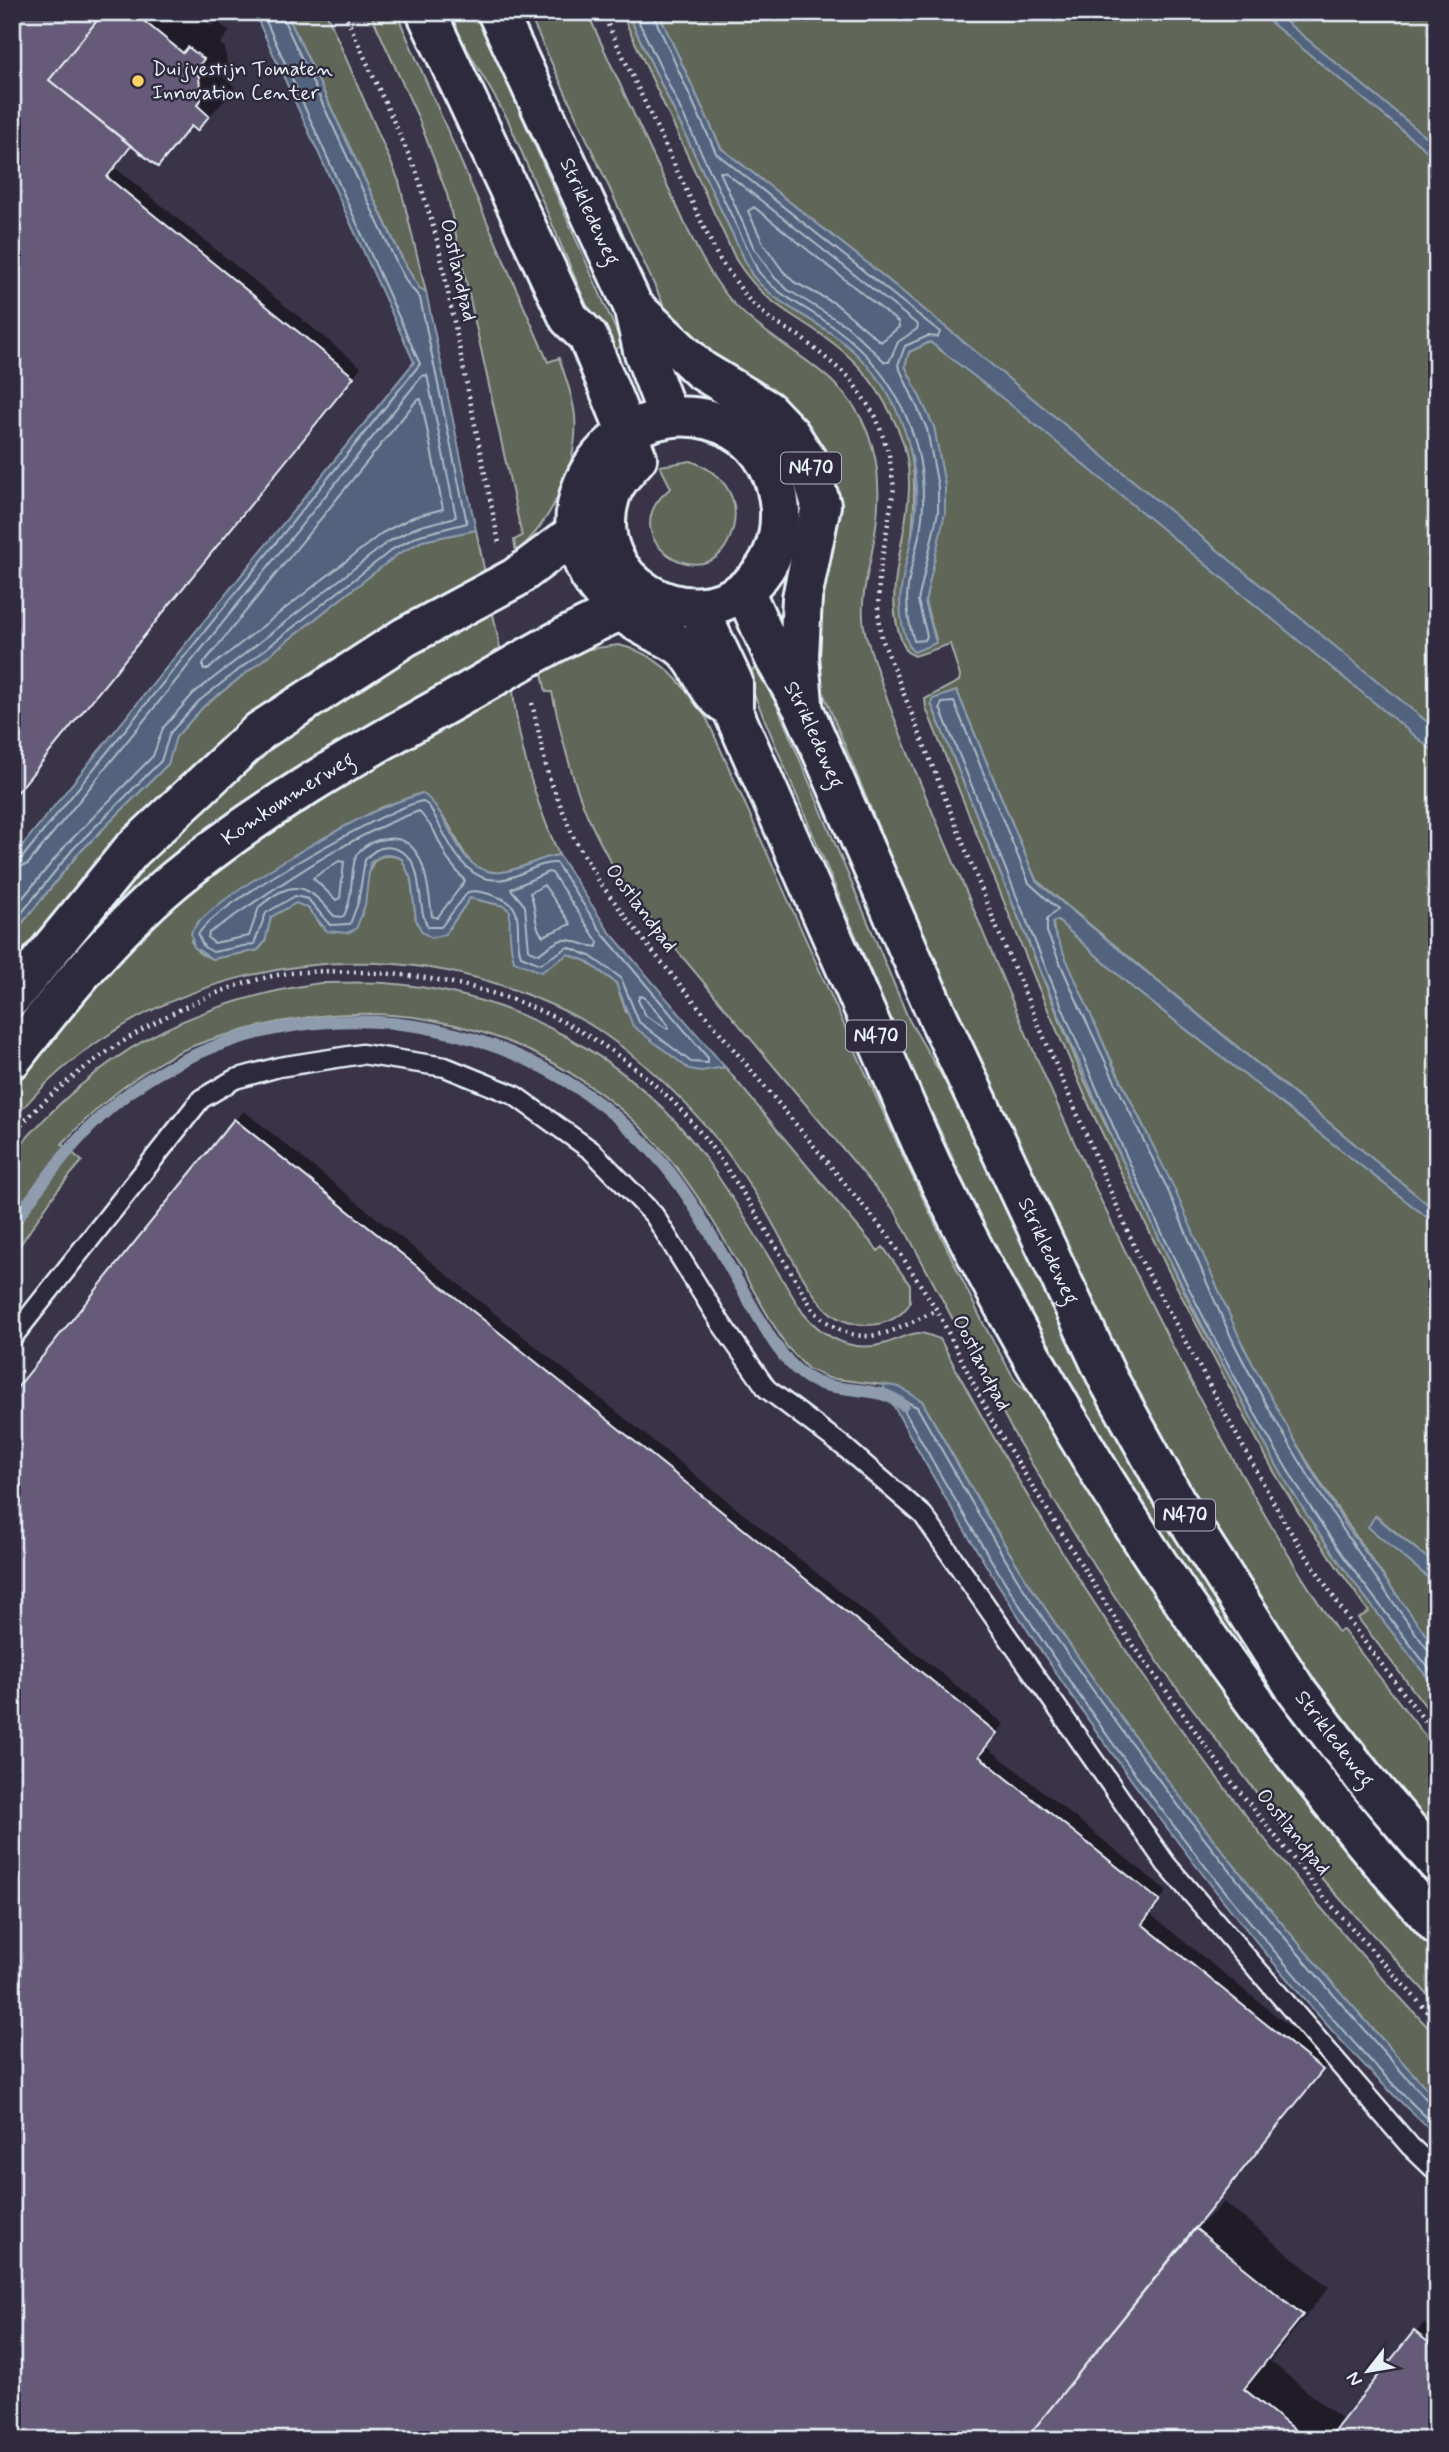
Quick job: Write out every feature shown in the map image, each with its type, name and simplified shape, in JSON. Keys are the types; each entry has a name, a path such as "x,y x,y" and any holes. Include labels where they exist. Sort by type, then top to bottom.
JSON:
{"main road":[{"name":"N470","path":"426,12 569,318 588,337 616,441 637,458 615,484 610,497 607,526 613,553 634,603"},
{"name":"Strikledeweg","path":"497,12 633,306 642,350 668,416"},
{"name":"N470","path":"633,306 701,370 767,410 790,434 808,462 821,505 802,598 800,656 803,708"},
{"name":"N470","path":"697,415 737,432 756,448 769,466 777,488 779,535 765,570 744,590 725,602 698,607 634,603 602,596 591,580 575,533 576,512 583,485 616,441 668,416 697,415"},
{"path":"12,997 131,851 260,731 405,637 514,578 575,533"},
{"name":"Strikledeweg","path":"744,590 775,659 803,708 934,1008 1108,1379 1175,1500 1295,1688 1364,1778 1437,1863"},
{"name":"Strikledeweg","path":"634,603 694,661 711,693 733,711"},
{"name":"Komkommerweg","path":"12,1059 116,937 171,883 261,815 370,747 543,648 634,603"},
{"name":"Strikledeweg","path":"698,607 733,682 733,711 932,1166 1032,1354 1130,1522 1262,1714 1330,1802 1437,1925"}],"lane":[{"path":"12,1338 201,1099 235,1079 279,1067 362,1054 445,1067 514,1095 592,1151 654,1215 720,1322 767,1389 843,1446 923,1515 1166,1864 1410,2146 1437,2172"}],"path":[{"name":"Oostlandpad","path":"344,12 417,173 438,243 500,547"},
{"path":"602,12 718,257 749,300 763,313 799,336 849,377 876,417 889,454 894,488 879,576 878,613 882,639 998,931 1145,1269 1285,1523 1354,1628 1437,1737"},
{"name":"Oostlandpad","path":"532,703 548,775 573,836 600,883 649,947 890,1238 937,1310 993,1423 1121,1628 1232,1782 1324,1896 1437,2022"}],"green space":[{"path":"286,12 326,12 399,181 426,292 419,288 403,260"},
{"path":"370,12 396,12 548,362 559,358 571,394 575,434 568,472 541,525 516,552 514,540 522,536 447,194 418,117"},
{"path":"446,12 476,12 623,346 607,353 508,120"},
{"path":"528,12 587,12 687,228 715,280 741,311 839,389 855,408 867,431 876,462 878,494 876,526 863,598 864,629 907,752 1069,1130 1128,1257 1191,1382 1293,1563 1338,1632 1343,1630 1437,1751 1437,1840 1285,1648 1158,1443 972,1055 822,690 814,650 815,615 831,541 721,364 677,324 664,306"},
{"path":"621,12 627,12 752,275 775,297 830,332 858,355 882,383 900,416 908,439 914,484 904,615 910,648 936,639 925,602 945,486 934,427 905,366 909,352 930,342 1006,400 1437,754 1437,1212 1036,880 957,691 933,699 931,703 1083,1077 1195,1314 1294,1494 1325,1542 1437,1690 1437,1721 1358,1618 1369,1612 1299,1513 1273,1470 1169,1272 1093,1114 1037,984 926,708 925,699 959,681 960,676 950,644 915,656 907,652 897,626 894,599 896,573 909,491 908,463 895,423 884,401 862,370 829,340 761,292 736,260"},
{"path":"658,12 1258,12 1437,159 1437,730 871,266 721,148"},
{"path":"1274,12 1437,12 1437,146"},
{"path":"691,461 713,472 724,483 732,497 735,510 728,542 716,557 699,564 682,562 666,554 655,541 650,524 655,506 671,488 660,466"},
{"path":"476,530 485,573 401,622 12,980 12,936 78,854 168,764 175,737 204,706 398,554 422,541"},
{"path":"491,604 502,657 338,749 12,1039 12,1021 87,919 258,752"},
{"path":"618,645 647,655 670,672 707,719 905,1161 984,1325 1015,1380 1070,1434 1437,1940 1437,2005 1323,1880 1164,1671 1086,1553 1018,1441 895,1211 638,904 620,877 582,803 573,778 552,692 546,692 540,664 575,651"},
{"path":"761,667 909,1020 990,1158 1043,1263 1437,1877 1437,1904 1266,1692 1140,1504 1045,1342 977,1211 915,1076 745,673"},
{"path":"512,679 522,747 542,812 559,855 509,871 481,870 467,858 447,822 422,793 380,808 240,890 198,922 191,941 199,953 212,959 258,950 265,942 271,917 296,903 308,908 321,926 362,915 370,870 373,862 380,857 402,859 411,879 416,920 445,934 470,898 504,906 510,911 512,952 550,966 568,954 586,961 616,983 626,1012 720,1069 725,1067 878,1251 883,1247 910,1285 910,1303 894,1319 859,1325 847,1322 827,1310 810,1288 760,1201 726,1151 667,1085 622,1047 587,1023 545,1002 512,989 446,971 378,963 309,965 241,977 176,999 115,1030 60,1071 12,1121 12,1078 48,1030 101,972 218,864"},
{"path":"1057,920 1133,988 1437,1225 1437,1566 1376,1516 1369,1527 1437,1585 1437,1650 1333,1503 1265,1387 1230,1318 1060,949 1053,922"},
{"path":"320,983 384,983 431,989 522,1015 565,1036 605,1060 642,1089 676,1122 719,1178 803,1313 820,1330 840,1342 862,1346 887,1343 915,1333 940,1339 1046,1526 1103,1617 1164,1705 1228,1792 1295,1876 1364,1958 1437,2037 1437,2100 1279,1920 1132,1733 1025,1577 922,1401 899,1387 828,1378 808,1369 787,1347 717,1227 656,1143 632,1119 591,1087 547,1060 502,1039 454,1025 406,1016 356,1014 305,1018 253,1028 204,1042 181,1051 133,1080 62,1144 82,1161 56,1192 12,1257 12,1155 78,1087 112,1061 187,1019 272,992"}],"water":[{"path":"254,12 286,12 403,261 419,288 426,292 476,530 422,541 398,554 204,706 176,737 168,764 78,854 12,936 12,858 414,362"},
{"path":"627,12 658,12 721,148 871,266 1437,730 1437,754 1006,401 930,342 909,352 905,366 934,427 945,486 945,513 925,602 936,643 914,652 903,629 900,611 903,577 914,526 915,478 910,448 895,406 867,365 849,347 775,298 752,275"},
{"path":"1258,12 1274,12 1437,146 1437,159"},
{"path":"957,691 1036,881 1437,1212 1437,1225 1133,988 1057,920 1053,922 1053,929 1113,1065 1173,1186 1244,1348 1310,1468 1347,1527 1437,1650 1437,1690 1345,1571 1287,1482 1149,1217 1036,961 931,703 933,699"},
{"path":"422,793 433,803 464,855 474,865 486,871 509,871 559,855 608,930 725,1067 701,1071 689,1069 633,1026 616,983 586,961 568,954 541,972 514,961 510,911 504,906 470,898 445,934 432,938 422,932 416,920 411,879 402,859 393,856 378,857 370,863 365,905 356,929 347,933 327,931 308,908 296,903 271,917 265,942 258,950 212,959 194,947 191,933 202,919 248,884 364,816"},
{"path":"882,1384 899,1387 922,1401 1025,1577 1132,1733 1279,1920 1437,2100 1437,2136 1372,2073 1311,2007 1153,1810 1069,1692 990,1572"},
{"path":"1375,1516 1437,1566 1437,1585 1368,1527"}],"building":[{"path":"12,12 104,12 49,80 131,146 107,177 354,377 12,799"},
{"path":"104,12 133,12 183,53 188,47 204,59 194,72 199,76 201,100 197,105 209,116 197,131 191,126 158,167 49,80"},
{"path":"234,1119 997,1733 979,1756 1160,1901 1142,1924 1323,2070 1025,2440 12,2440 12,1394"},
{"path":"1195,2228 1303,2315 1244,2389 1307,2440 1025,2440"},
{"path":"1414,2331 1437,2349 1437,2440 1327,2440"}],"waterway":[{"path":"12,1226 61,1159 99,1118 142,1083 166,1069 230,1041 297,1025 365,1021 433,1029 498,1048 559,1077 616,1116 677,1182 711,1234 768,1333 794,1367 813,1381 880,1394 903,1405"}],"place":[{"name":"Duijvestijn Tomaten Innovation Center","path":"138,81"}]}
